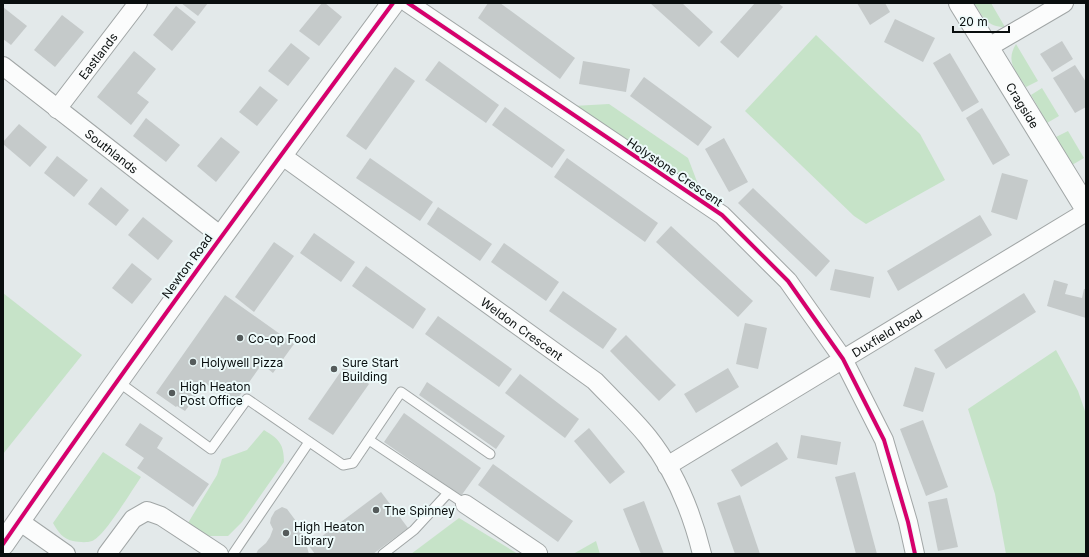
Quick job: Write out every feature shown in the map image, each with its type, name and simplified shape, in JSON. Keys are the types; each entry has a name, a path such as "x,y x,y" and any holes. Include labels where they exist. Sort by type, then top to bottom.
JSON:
{"street":[{"name":"Eastlands","path":"57,109 138,3"},
{"name":"Newton Road","path":"3,544 221,236 393,3"},
{"name":"Holystone Crescent","path":"408,3 722,215 788,282 843,359 884,440 908,522 914,554"},
{"name":"Cragside","path":"960,3 1086,208"},
{"path":"987,48 1064,3"},
{"name":"Southlands","path":"3,66 221,236"},
{"name":"Weldon Crescent","path":"281,155 595,382 644,433 667,466 681,492 698,536 702,554"},
{"name":"Duxfield Road","path":"667,466 1086,212"},
{"path":"465,504 538,553"},
{"path":"107,554 133,519 147,512 161,516 219,554"},
{"path":"19,521 66,554"}],"lane":[{"path":"117,381 211,449 247,399 343,464 353,463 401,392 490,454"},
{"path":"369,440 465,504"},
{"path":"233,554 309,442"},
{"path":"383,554 414,530 448,493"}],"green space":[{"path":"974,3 991,3 1005,27 999,27 986,20"},
{"path":"816,35 920,134 945,180 866,224 854,216 745,111"},
{"path":"1016,44 1038,81 1026,87 1013,66 1012,56"},
{"path":"1042,88 1059,116 1047,123 1031,95"},
{"path":"609,104 688,158 701,192 573,106"},
{"path":"1068,131 1084,158 1072,165 1056,137"},
{"path":"3,293 82,355 3,454"},
{"path":"1056,350 1078,391 1086,414 1086,554 1006,554 995,494 968,409"},
{"path":"264,430 277,439 282,446 284,462 242,522 228,536 208,536 188,523 217,475 222,459 247,450"},
{"path":"103,452 141,477 125,502 97,538 87,542 78,542 66,539 61,535 53,523"},
{"path":"459,518 518,554 411,554"},
{"path":"596,541 600,554 573,554"}],"building":[{"path":"181,3 208,3 198,16"},
{"path":"322,3 325,3 342,17 319,46 299,31"},
{"path":"488,3 500,3 575,58 560,79 478,18"},
{"path":"650,3 682,3 713,32 699,47"},
{"path":"755,3 778,3 783,7 738,58 720,42"},
{"path":"857,3 885,3 890,12 870,25"},
{"path":"176,6 196,22 172,51 153,35"},
{"path":"3,7 27,26 11,45 3,39"},
{"path":"62,15 84,32 55,67 34,50"},
{"path":"895,19 935,38 923,62 884,42"},
{"path":"1062,41 1073,59 1052,72 1040,54"},
{"path":"291,43 310,58 288,86 268,71"},
{"path":"134,51 156,69 137,93 149,102 131,125 97,97"},
{"path":"950,53 979,102 962,112 933,63"},
{"path":"439,61 499,105 486,123 425,80"},
{"path":"583,61 630,69 626,92 579,84"},
{"path":"1075,65 1086,82 1086,107 1075,113 1053,78"},
{"path":"395,67 415,81 366,150 346,136"},
{"path":"644,77 712,127 698,146 630,96"},
{"path":"260,86 278,100 257,126 239,112"},
{"path":"505,107 565,150 552,168 492,125"},
{"path":"982,108 1010,155 993,165 966,118"},
{"path":"146,118 180,145 166,162 133,136"},
{"path":"19,124 47,147 30,167 3,144 3,142"},
{"path":"221,137 240,152 216,182 197,166"},
{"path":"724,138 748,182 729,192 705,149"},
{"path":"57,156 88,180 74,197 44,173"},
{"path":"370,158 433,202 420,221 356,178"},
{"path":"567,158 658,223 645,242 554,177"},
{"path":"1002,173 1028,180 1017,220 991,212"},
{"path":"101,187 129,210 116,226 88,204"},
{"path":"753,188 830,261 816,277 738,203"},
{"path":"438,207 492,244 480,261 427,224"},
{"path":"980,215 992,235 898,291 887,271"},
{"path":"143,217 173,241 158,260 128,235"},
{"path":"671,226 753,301 738,317 656,242"},
{"path":"314,233 355,262 341,282 300,253"},
{"path":"274,242 294,256 254,312 235,297"},
{"path":"504,243 559,282 546,301 491,262"},
{"path":"132,263 152,279 132,304 112,288"},
{"path":"366,266 426,309 413,329 352,286"},
{"path":"835,269 874,277 870,298 830,290"},
{"path":"1054,280 1068,284 1065,294 1082,298 1084,289 1086,289 1086,318 1047,306"},
{"path":"563,291 617,329 603,349 549,311"},
{"path":"1024,293 1036,312 946,369 934,350"},
{"name":"Co-op Food","path":"225,295 294,344 273,373 262,364 235,402 206,384 185,411 177,406 176,407 156,393"},
{"path":"438,316 512,369 499,387 425,334"},
{"path":"745,323 767,328 758,369 736,364"},
{"path":"626,335 676,385 659,401 610,351"},
{"path":"344,367 369,384 333,435 308,419"},
{"path":"915,367 935,373 923,412 903,406"},
{"path":"728,368 739,387 696,413 684,394"},
{"path":"520,374 579,419 565,438 505,393"},
{"path":"427,382 505,436 496,449 419,395"},
{"path":"404,413 481,468 461,496 384,442"},
{"path":"923,420 948,487 926,496 900,429"},
{"path":"140,423 163,438 157,448 209,484 193,507 137,468 144,458 125,445"},
{"path":"589,428 625,472 610,484 574,441"},
{"path":"801,435 841,442 837,465 797,458"},
{"path":"777,442 788,459 741,487 731,470"},
{"path":"493,464 573,521 558,542 478,485"},
{"path":"855,472 877,554 856,554 835,477"},
{"name":"The Spinney","path":"381,492 408,528 373,554 315,554 309,546"},
{"path":"740,495 760,554 735,554 717,503"},
{"path":"947,498 958,547 938,551 928,502"},
{"path":"644,501 664,554 641,554 623,509"},
{"name":"High Heaton Library","path":"282,507 287,509 296,521 305,540 309,554 256,554 270,537 273,529 270,523 271,518 275,511"}],"cycle path":[{"path":"3,544 147,340 393,3"},
{"path":"408,3 722,215 788,281 843,359 884,440 908,522 915,554"}],"place":[{"name":"Co-op Food","path":"240,338"},
{"name":"Holywell Pizza","path":"193,362"},
{"name":"Sure Start Building","path":"334,369"},
{"name":"High Heaton Post Office","path":"172,393"},
{"name":"The Spinney","path":"376,510"},
{"name":"High Heaton Library","path":"286,533"}]}
